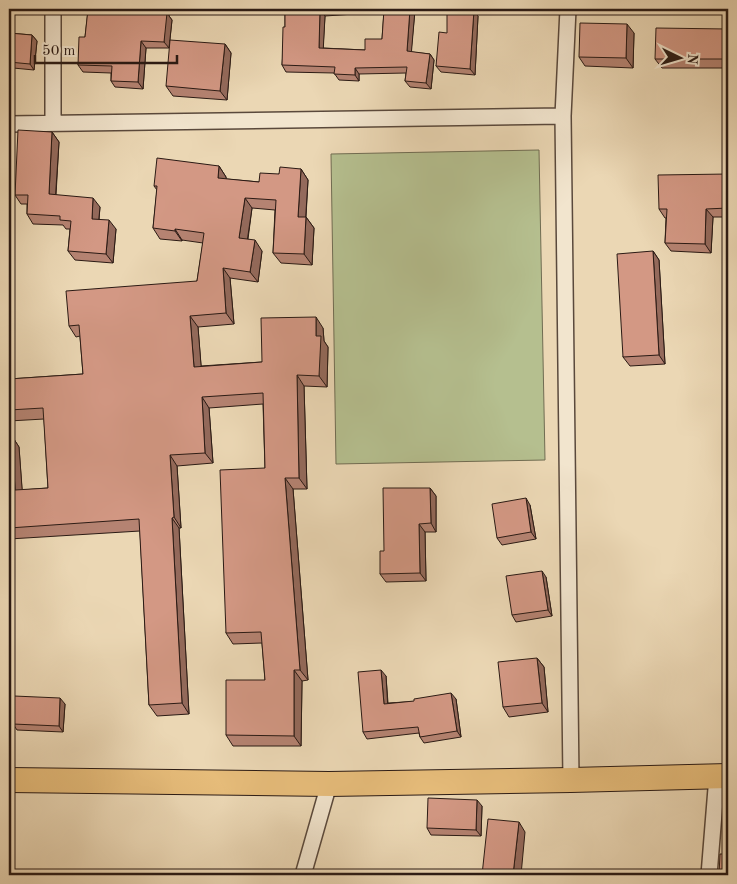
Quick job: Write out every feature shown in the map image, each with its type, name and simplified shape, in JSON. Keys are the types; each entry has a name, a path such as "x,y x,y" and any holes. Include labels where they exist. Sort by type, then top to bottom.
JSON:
{"main road":[{"path":"9,780 329,784 723,776"}],"street":[{"path":"54,9 54,123"},
{"path":"568,9 563,116 571,780"},
{"path":"9,124 563,116"},
{"path":"709,875 723,776"},
{"path":"304,875 329,784"}],"green space":[{"path":"539,150 545,460 336,464 331,154"}],"building":[{"path":"88,9 164,9 164,13 167,13 164,42 141,41 138,82 111,81 112,66 78,65 79,37 85,37"},
{"path":"285,9 335,9 320,10 319,48 365,50 365,39 382,39 384,9 410,9 407,51 430,54 426,83 405,81 407,67 355,68 355,75 334,74 335,67 282,65"},
{"path":"447,9 474,10 470,69 436,66 439,32 447,33"},
{"path":"580,23 627,24 626,58 579,57"},
{"path":"656,28 728,29 728,59 655,59"},
{"path":"9,33 32,35 30,64 9,62"},
{"path":"170,40 225,44 220,91 166,86"},
{"path":"18,130 52,132 49,194 93,198 92,219 109,220 106,254 68,251 71,221 60,220 60,216 27,214 28,195 15,195"},
{"path":"157,158 219,166 218,178 259,182 260,173 279,174 280,167 301,169 298,217 306,217 304,254 273,253 276,200 245,198 239,238 255,240 250,272 223,268 226,313 190,316 194,367 262,362 261,318 316,317 316,336 321,336 319,376 297,375 299,478 285,478 300,670 294,670 294,736 226,735 226,680 265,680 261,632 226,633 220,470 265,468 263,393 202,397 205,453 170,455 182,703 149,705 139,519 9,528 9,436 12,436 15,490 48,488 43,408 9,410 9,379 83,374 79,325 69,326 66,291 197,281 204,233 153,228 157,186 154,186"},
{"path":"728,174 728,208 706,209 705,244 665,243 667,209 659,209 658,175"},
{"path":"724,250 728,250 728,341 726,272 723,271"},
{"path":"653,251 659,355 623,357 617,254"},
{"path":"383,488 430,488 431,523 419,524 420,573 380,574 380,551 384,551"},
{"path":"526,498 531,532 497,538 492,504"},
{"path":"542,571 548,610 512,615 506,576"},
{"path":"537,658 542,703 503,707 498,662"},
{"path":"381,670 384,704 414,701 414,699 451,693 457,731 420,737 418,727 363,732 358,672"},
{"path":"14,696 60,698 59,726 13,724"},
{"path":"428,798 477,800 476,830 427,828"},
{"path":"488,819 519,822 513,875 482,875"},
{"path":"720,854 728,854 728,875 719,875"},
{"path":"113,870 141,875 112,875"}]}
